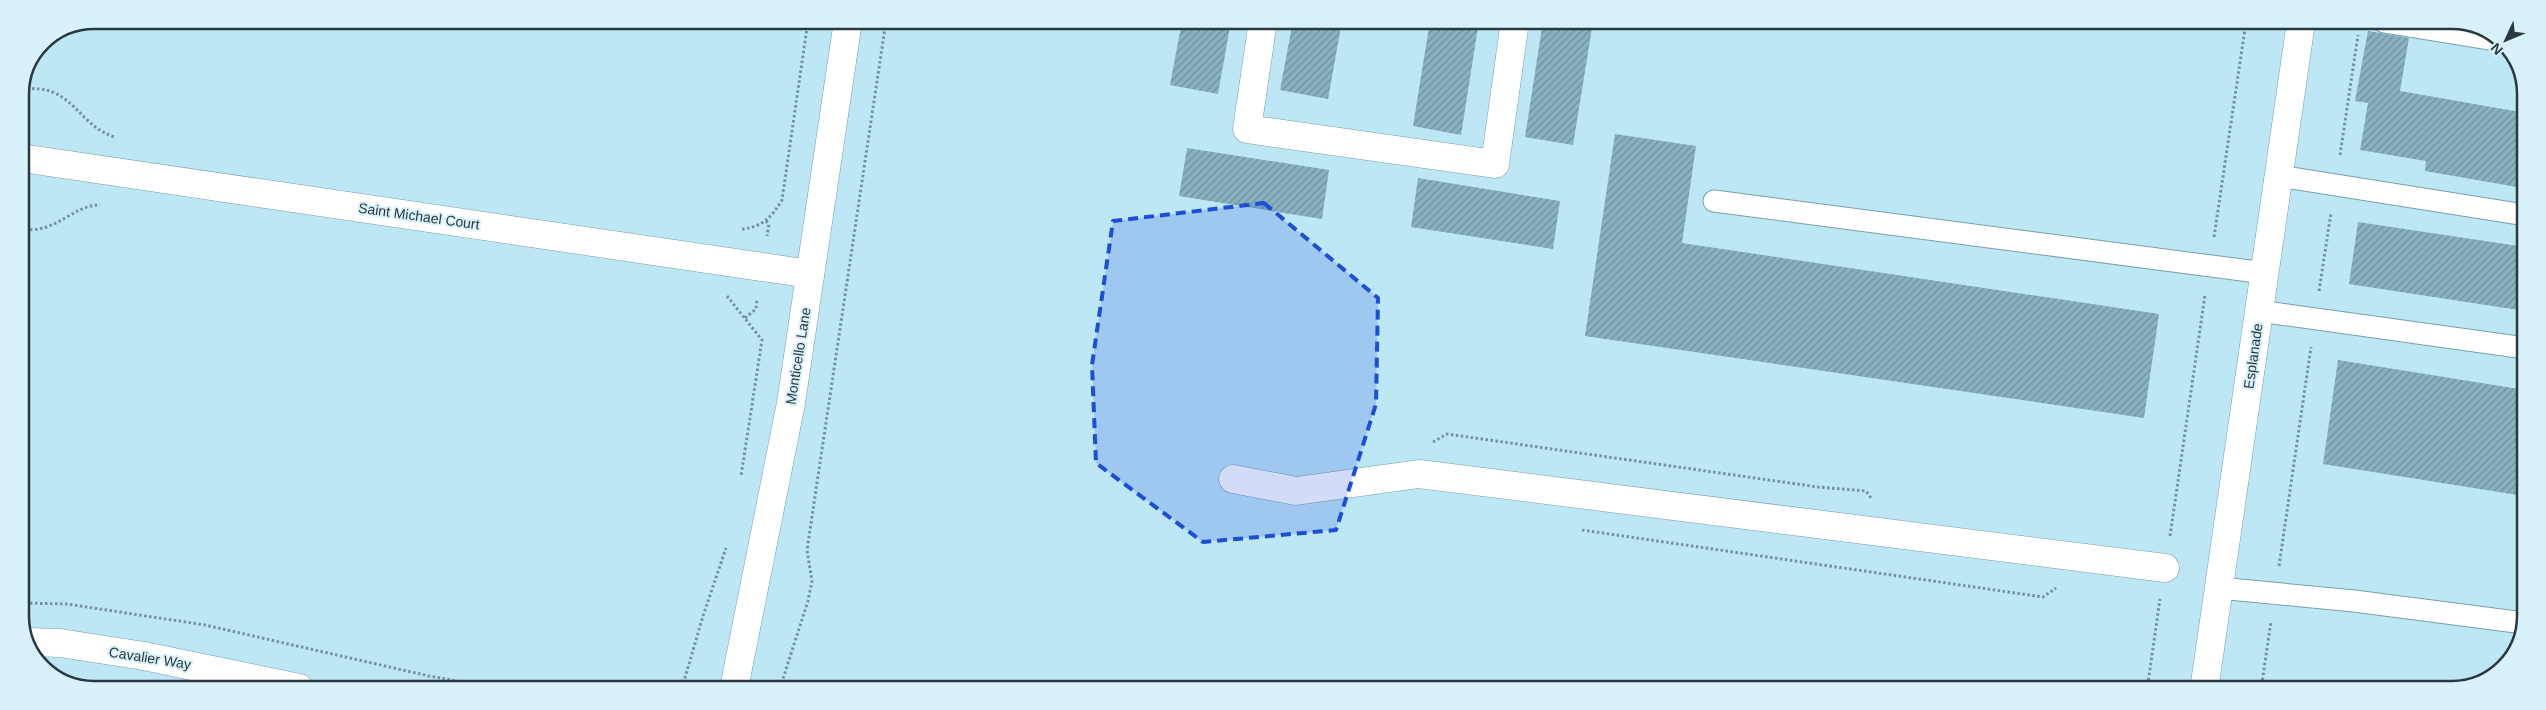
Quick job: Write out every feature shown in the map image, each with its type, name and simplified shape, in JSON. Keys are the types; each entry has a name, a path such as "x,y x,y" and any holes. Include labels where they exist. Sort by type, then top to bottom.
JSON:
{"street":[{"name":"Monticello Lane","path":"735,681 791,403 847,29"},
{"path":"1262,29 1247,129 1495,164 1514,29"},
{"name":"Esplanade","path":"2205,681 2300,29"},
{"name":"Saint Michael Court","path":"29,159 810,274"},
{"path":"1233,479 1296,490 1419,474 2165,568"},
{"name":"Cavalier Way","path":"35,642 60,644 144,656 265,681"}],"lane":[{"path":"2427,29 2481,38"},
{"path":"2279,176 2517,214"},
{"path":"1714,202 2265,273"},
{"path":"2259,311 2517,347"},
{"path":"2219,588 2363,602 2517,622"}],"path":[{"path":"736,229 752,228 762,224 771,218 782,200 807,29"},
{"path":"782,681 808,602 812,581 807,550 885,29"},
{"path":"2148,681 2245,29"},
{"path":"2261,681 2358,32"},
{"path":"29,90 56,93 68,100 96,129 118,137"},
{"path":"29,229 42,229 55,225 89,206 103,205"},
{"path":"720,295 730,297 762,340 739,484"},
{"path":"1431,442 1447,434 1818,487 1866,491 1874,501"},
{"path":"1578,529 2043,597"},
{"path":"684,681 702,616 729,541"},
{"path":"29,603 67,604 205,625 457,681"}],"highlighted area":[{"path":"1264,203 1378,298 1376,404 1336,530 1203,542 1096,463 1092,365 1113,221"}],"building":[{"path":"1180,29 1230,29 1218,94 1170,85"},
{"path":"1291,29 1341,29 1328,99 1280,90"},
{"path":"1429,29 1478,29 1461,135 1413,126"},
{"path":"1542,29 1592,29 1573,145 1525,137"},
{"path":"2368,31 2409,38 2400,91 2517,111 2517,187 2425,171 2426,161 2360,150 2368,103 2355,101"},
{"path":"1615,134 1696,146 1682,243 2159,314 2144,418 1585,336"},
{"path":"1187,148 1329,170 1322,219 1179,196"},
{"path":"1418,178 1560,201 1553,249 1411,227"},
{"path":"2358,222 2517,246 2517,310 2349,284"},
{"path":"2338,360 2517,389 2517,495 2323,464"}]}
